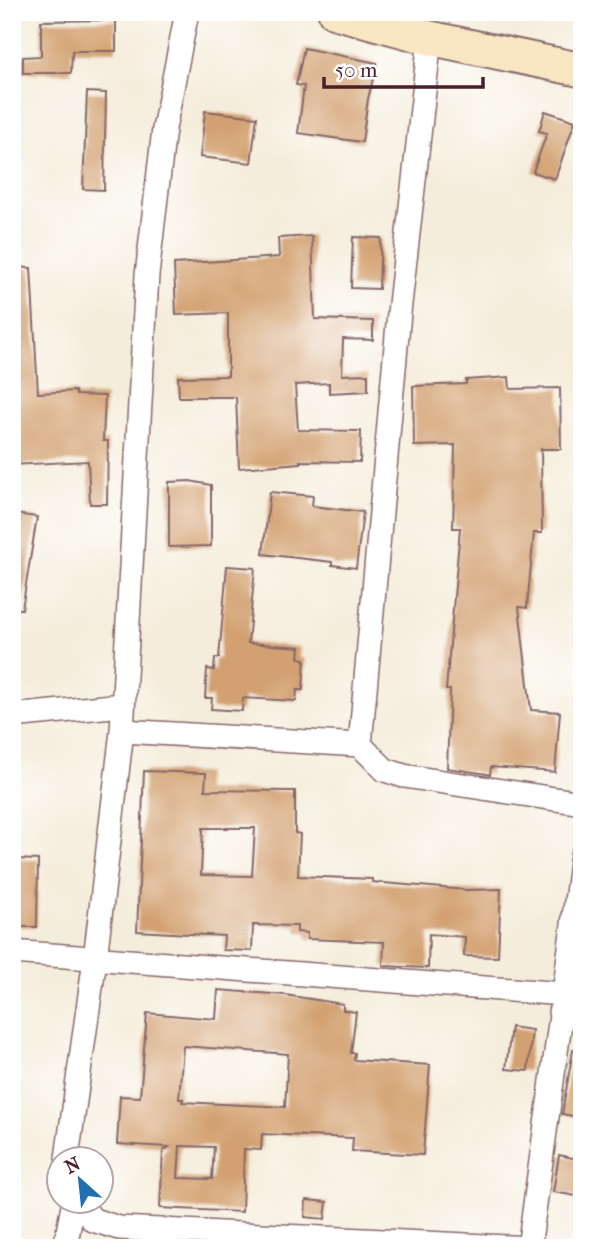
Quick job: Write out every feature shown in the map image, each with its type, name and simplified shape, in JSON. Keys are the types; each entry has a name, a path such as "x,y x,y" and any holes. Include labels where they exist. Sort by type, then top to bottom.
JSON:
{"street":[{"path":"69,1144 95,959 121,730 148,275 164,130 187,12"},
{"path":"335,12 430,38 582,70"},
{"path":"360,745 399,313 430,38"},
{"path":"12,716 122,705"},
{"path":"121,730 360,745 385,770 404,776 582,803"},
{"path":"88,1214 93,1220 119,1228 530,1248 569,1007 582,855"},
{"path":"12,952 569,1007"},
{"path":"65,1248 72,1214"}],"building":[{"path":"116,20 116,51 72,51 71,73 23,73 23,57 41,56 41,21"},
{"path":"304,48 377,63 368,99 362,142 298,133 304,86 296,85"},
{"path":"87,92 106,93 104,190 83,189"},
{"path":"205,111 257,117 251,163 200,157"},
{"path":"545,111 575,121 555,179 533,172 547,133 539,131"},
{"path":"312,236 315,319 373,321 373,340 343,339 342,375 368,374 368,391 329,393 329,383 295,385 298,430 361,431 360,462 300,461 239,468 236,397 179,397 178,377 228,376 228,313 176,315 174,264 279,257 278,238"},
{"path":"353,237 381,238 379,289 351,288"},
{"path":"12,267 31,268 38,393 75,391 76,395 105,396 103,441 108,441 107,504 90,504 88,461 12,465"},
{"path":"509,377 510,389 560,388 561,449 541,449 542,533 534,533 527,608 519,607 531,710 560,712 555,772 491,767 490,775 447,768 450,690 446,690 460,528 453,528 455,445 414,446 413,386 466,384 466,380"},
{"path":"190,481 211,485 211,546 169,547 169,482"},
{"path":"270,492 313,496 312,506 363,512 356,568 332,565 332,562 263,554"},
{"path":"14,514 37,517 22,609 12,609"},
{"path":"227,566 255,568 248,643 300,647 299,658 305,659 303,690 297,690 296,701 243,698 242,711 211,709 212,698 205,698 207,669 214,670 215,658 219,658"},
{"path":"144,771 206,773 205,790 295,791 295,833 300,834 298,876 372,879 372,882 467,890 501,889 498,957 464,956 465,937 429,934 428,968 383,966 384,942 307,939 307,933 297,932 297,926 253,925 252,951 223,950 224,936 137,931","holes":["203,828 255,828 252,876 201,875"]},
{"path":"15,859 38,860 37,927 15,927"},
{"path":"218,990 285,995 343,1004 343,1010 356,1012 351,1053 355,1053 354,1060 430,1065 423,1155 352,1151 353,1138 262,1134 261,1150 244,1149 242,1212 160,1208 163,1151 169,1147 117,1144 120,1096 140,1097 147,1013 216,1019","holes":["183,1046 288,1054 285,1107 182,1102 183,1099 179,1099","180,1146 214,1147 212,1179 178,1178"]},
{"path":"511,1027 532,1030 528,1071 506,1069"},
{"path":"573,1050 582,1051 582,1118 562,1114"},
{"path":"559,1155 582,1160 582,1197 553,1192"},
{"path":"306,1200 327,1202 325,1219 305,1217"}]}
